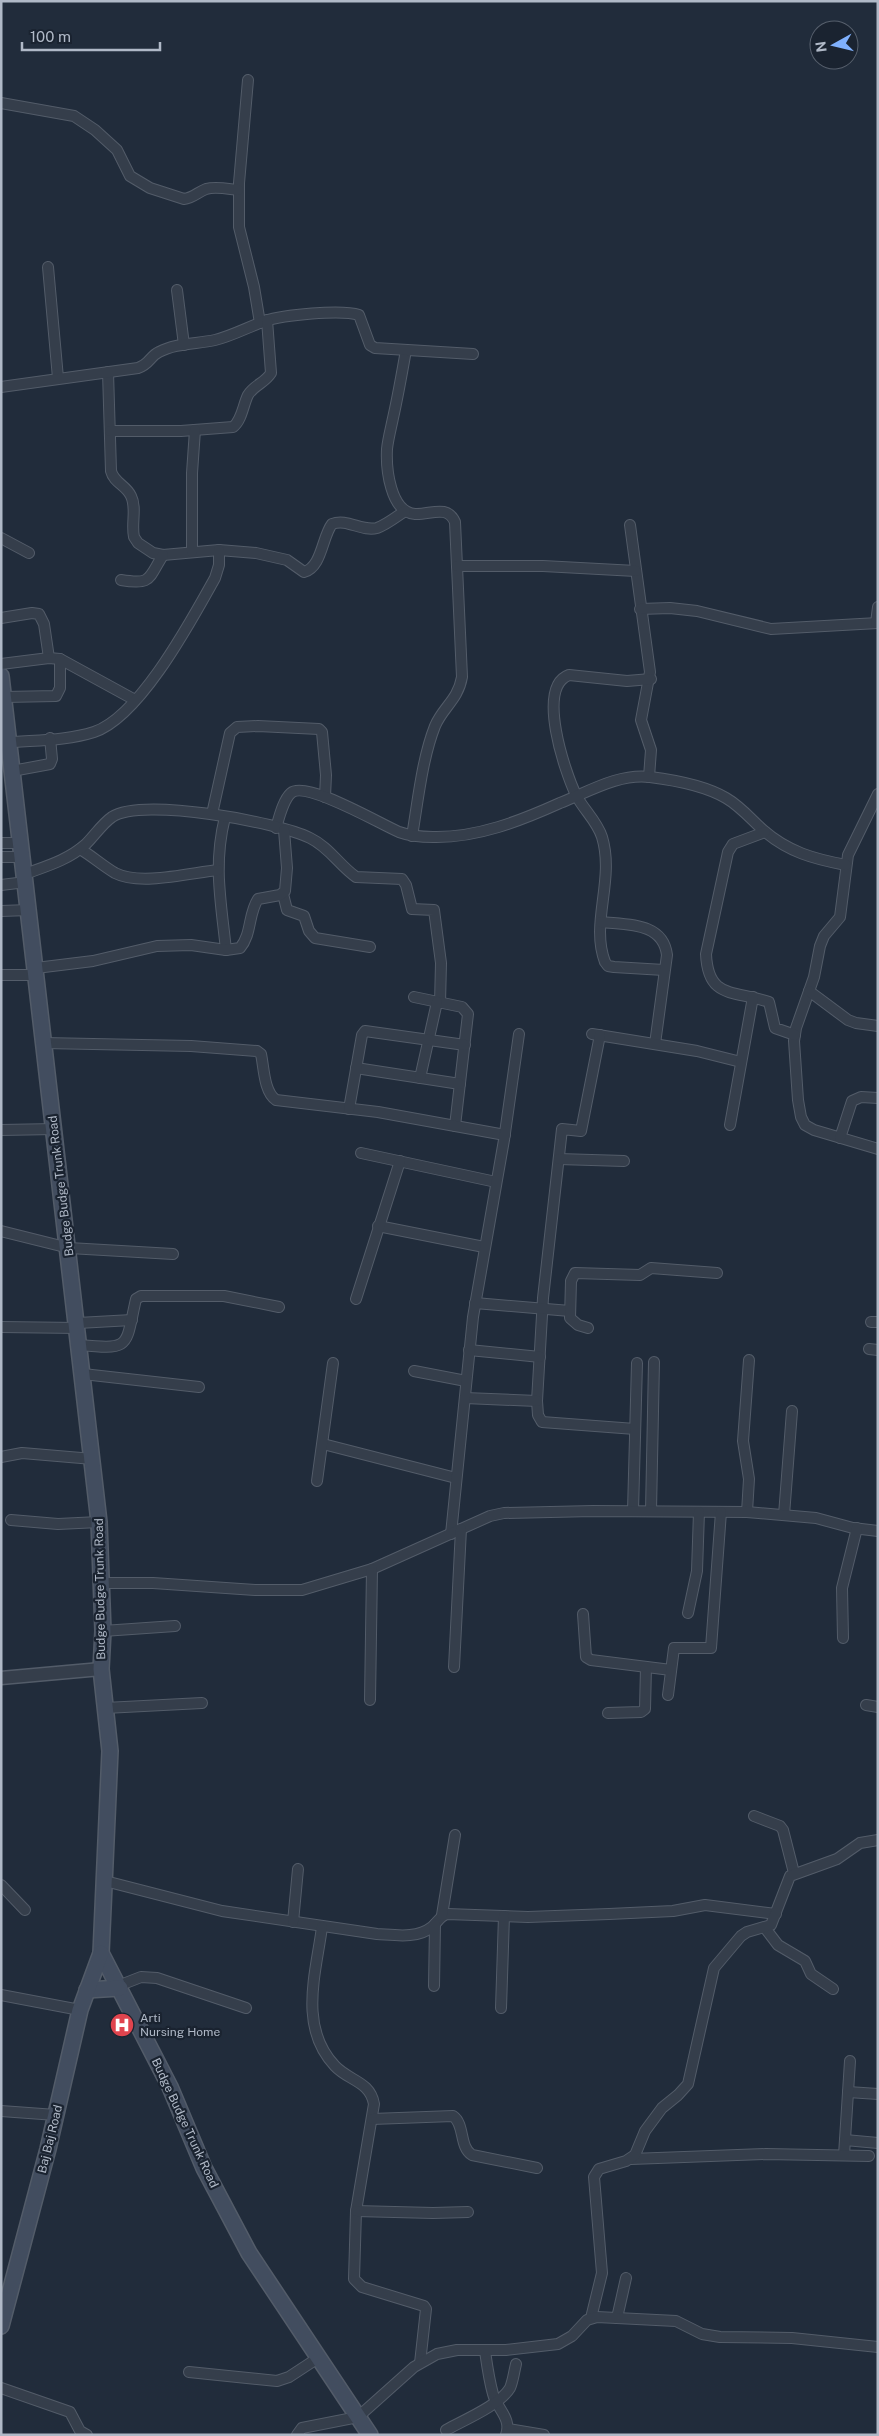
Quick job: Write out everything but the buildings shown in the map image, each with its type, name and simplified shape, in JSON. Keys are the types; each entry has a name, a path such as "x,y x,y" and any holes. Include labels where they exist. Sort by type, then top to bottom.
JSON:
{"main road":[{"name":"Budge Budge Trunk Road","path":"1,676 4,697 5,742 22,850 99,1522 103,1631 101,1669 110,1752 101,1953 170,2086 204,2168 249,2253 370,2435"},
{"name":"Baj Baj Road","path":"1,2326 56,2115 80,2010 101,1953"},
{"path":"87,1990 119,1987"}],"street":[{"path":"110,431 195,430 233,427 238,422 242,408 251,390 268,377 272,366 264,322 239,227 238,190 248,80"},
{"path":"1,103 74,116 95,130 118,150 130,176 150,188 184,199 190,199 204,189 238,190"},
{"path":"48,267 58,378"},
{"path":"177,290 184,346"},
{"path":"1,387 138,368 151,361 159,352 231,336 264,322 316,314 353,313 359,315 367,338 375,348 473,354"},
{"path":"406,350 387,448 392,486 399,506 405,511 415,514 446,512 452,516 455,522 462,677 460,690 435,727 424,770 412,836"},
{"path":"108,372 111,471 115,481 131,496 134,505 134,537 146,550 163,555 219,550 279,557 304,572 310,569 321,551 332,524 342,522 368,529 376,528 405,511"},
{"path":"192,552 192,473 195,430"},
{"path":"630,525 651,679 641,720 651,750 649,777"},
{"path":"1,538 29,553"},
{"path":"5,742 96,731 112,722 135,700 175,648 211,586 219,565 219,550"},
{"path":"121,580 140,583 146,581 163,555"},
{"path":"457,566 544,566 636,571"},
{"path":"640,609 670,608 696,611 771,629 877,623 878,607"},
{"path":"1,618 32,613 39,614 44,624 49,658"},
{"path":"1,664 49,658 60,659 135,700"},
{"path":"4,697 56,696 60,688 60,659"},
{"path":"651,679 627,681 578,675 563,677 557,683 554,702 560,754 577,796 601,836 604,849 606,884 601,922 602,956 608,966 664,970"},
{"path":"212,814 230,733 237,727 274,726 320,729 322,732 326,775 325,797"},
{"path":"9,774 50,764 52,759 50,738"},
{"path":"370,946 315,938 309,931 304,916 287,910 283,894 287,868 280,829 286,800 292,792 302,790 325,797 383,825 412,836 451,836 483,831 518,820 631,776 649,777 703,788 738,806 765,832 788,849 806,856 846,865"},
{"path":"878,794 854,841 846,865 844,901 840,917 824,936 820,946 809,991 795,1035 796,1080 801,1117 805,1125 814,1130 878,1148"},
{"path":"1,885 25,878 70,856 80,849 113,817 123,812 160,809 212,814 300,833 320,844 356,877 402,880 406,884 412,909 434,910 441,962 438,1002 420,1078"},
{"path":"225,817 218,850 218,870 226,950"},
{"path":"765,832 733,844 728,852 706,954 710,980 716,986 769,1002 775,1028 795,1035"},
{"path":"1,843 22,850"},
{"path":"80,849 116,874 130,878 143,879 218,870"},
{"path":"1,857 22,850"},
{"path":"1,975 36,972 157,946 192,945 234,950 243,944 258,899 283,894"},
{"path":"1,911 29,910"},
{"path":"601,922 631,925 654,931 659,934 666,944 656,1044"},
{"path":"809,991 848,1020 878,1026"},
{"path":"414,997 466,1010 468,1020 455,1126"},
{"path":"730,1125 754,997"},
{"path":"349,1109 362,1035 366,1031 465,1045"},
{"path":"450,1534 475,1303 505,1135 519,1034"},
{"path":"635,1429 542,1422 538,1415 537,1401 543,1308 562,1129 581,1131 596,1034 742,1062"},
{"path":"44,1043 191,1046 257,1051 261,1054 271,1096 288,1102 378,1112 505,1135"},
{"path":"356,1068 460,1084"},
{"path":"840,1138 852,1101 860,1096 878,1098"},
{"path":"1,1130 55,1129"},
{"path":"361,1152 496,1182"},
{"path":"559,1159 624,1161"},
{"path":"356,1299 400,1161"},
{"path":"378,1226 484,1247"},
{"path":"1,1231 69,1248 173,1254"},
{"path":"588,1328 572,1322 570,1311 571,1281 575,1274 640,1275 651,1268 716,1273"},
{"path":"80,1345 113,1348 124,1343 128,1336 136,1299 141,1296 224,1296 279,1307"},
{"path":"475,1303 570,1311"},
{"path":"1,1327 78,1326 132,1320"},
{"path":"469,1350 540,1356"},
{"path":"747,1512 749,1480 744,1441 749,1360"},
{"path":"633,1511 637,1362"},
{"path":"651,1512 654,1362"},
{"path":"317,1481 333,1363"},
{"path":"414,1371 466,1381"},
{"path":"83,1374 199,1387"},
{"path":"465,1398 537,1401"},
{"path":"784,1516 792,1410"},
{"path":"323,1444 456,1478"},
{"path":"1,1456 22,1453 93,1459"},
{"path":"688,1613 697,1571 699,1512"},
{"path":"668,1695 674,1648 711,1648 721,1512"},
{"path":"100,1583 153,1583 255,1590 302,1590 372,1569 490,1516 504,1513 747,1512 816,1518 878,1531"},
{"path":"11,1520 58,1524 99,1522"},
{"path":"842,1638 842,1588 857,1528"},
{"path":"454,1667 461,1529"},
{"path":"370,1700 372,1569"},
{"path":"583,1614 586,1657 591,1660 671,1670"},
{"path":"103,1631 175,1626"},
{"path":"608,1713 641,1712 645,1709 646,1667"},
{"path":"1,1678 101,1669"},
{"path":"105,1708 202,1703"},
{"path":"866,1705 878,1707"},
{"path":"754,1816 780,1826 783,1830 794,1873"},
{"path":"104,1881 222,1911 376,1934 402,1936 424,1932 435,1924 442,1915 455,1835"},
{"path":"631,2159 635,2155 645,2131 662,2108 688,2084 714,1968 741,1936 747,1932 771,1925 785,1886 794,1873 837,1859 860,1843 878,1840"},
{"path":"293,1922 298,1869"},
{"path":"1,1885 25,1910"},
{"path":"442,1915 528,1917 673,1911 705,1905 776,1914"},
{"path":"501,2008 504,1916"},
{"path":"434,1986 435,1924"},
{"path":"322,1926 311,2003 313,2022 324,2050 334,2065 366,2086 374,2104 356,2211 354,2279 362,2287 424,2306 426,2309 420,2363"},
{"path":"765,1928 778,1945 805,1961 811,1974 833,1989"},
{"path":"119,1987 141,1977 157,1978 246,2008"},
{"path":"1,1995 80,2010"},
{"path":"844,2155 850,2061"},
{"path":"848,2092 878,2094"},
{"path":"1,2111 56,2115"},
{"path":"372,2119 453,2116 458,2120 466,2149 472,2155 537,2168"},
{"path":"845,2140 878,2143"},
{"path":"591,2318 602,2272 594,2177 599,2169 631,2159 766,2154 869,2156"},
{"path":"356,2211 433,2214 468,2212"},
{"path":"617,2318 626,2278"},
{"path":"297,2435 302,2428 358,2417 420,2363 437,2354 457,2350 485,2350 558,2344 566,2340 591,2318 676,2321 702,2334 720,2337 792,2338 878,2348"},
{"path":"485,2350 493,2395 506,2418 507,2432 544,2435"},
{"path":"189,2372 277,2381 289,2377 318,2358"},
{"path":"446,2430 497,2401 509,2389 516,2364"},
{"path":"1,2388 70,2412 80,2431 87,2435"}],"place":[{"name":"Arti Nursing Home","path":"122,2025"}]}
